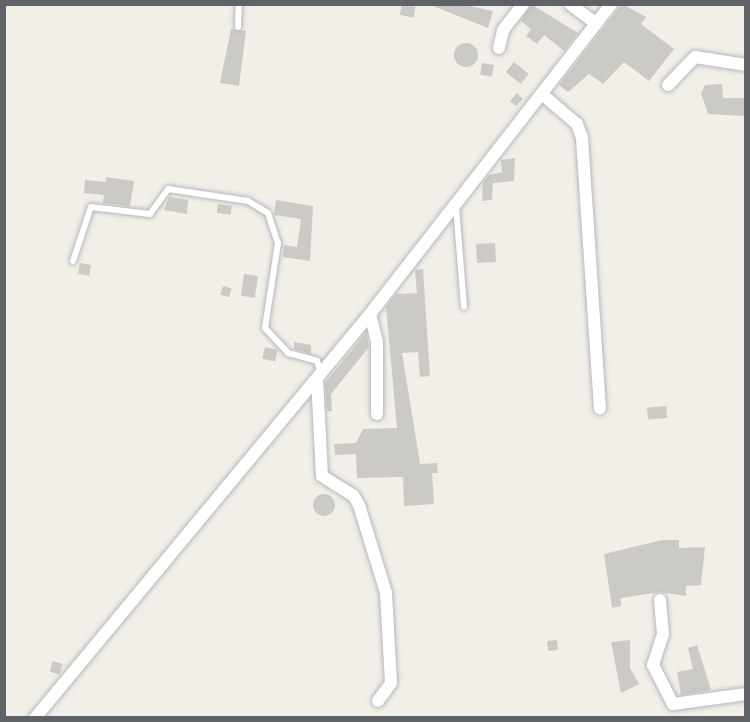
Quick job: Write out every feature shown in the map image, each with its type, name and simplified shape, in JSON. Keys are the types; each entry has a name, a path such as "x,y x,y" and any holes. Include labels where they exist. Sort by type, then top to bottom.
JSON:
{"street":[{"path":"499,48 503,30 523,4"},
{"path":"570,4 595,24"},
{"path":"35,717 370,314 456,207 611,4"},
{"path":"668,85 694,57 746,65"},
{"path":"543,95 577,124 582,138 600,408"},
{"path":"370,314 377,342 377,414"},
{"path":"319,377 322,476 353,495 359,506 386,593 391,683 378,701"},
{"path":"660,600 663,634 653,665 673,705 746,694"}],"lane":[{"path":"238,27 239,4"},
{"path":"73,261 91,207 150,214 168,189 254,204 268,213 278,243 265,327 288,353 318,361 319,377"},
{"path":"456,207 464,307"}],"building":[{"path":"402,4 416,7 413,18 400,15"},
{"path":"428,4 460,4 493,11 488,28"},
{"path":"531,4 578,33 564,51 544,35 537,44 526,36 531,29 521,21"},
{"path":"622,4 646,17 641,24 674,49 649,81 624,62 603,84 589,74 568,92 559,85"},
{"path":"231,29 246,31 239,86 220,83"},
{"path":"466,43 471,44 477,50 477,60 471,66 466,67 461,66 455,60 454,55 455,50 461,44"},
{"path":"514,62 529,74 521,84 506,72"},
{"path":"482,63 494,65 492,77 480,75"},
{"path":"722,84 723,98 746,98 746,116 708,114 701,93 705,85"},
{"path":"517,93 523,99 516,106 510,101"},
{"path":"515,158 514,181 493,183 492,200 482,201 483,183 489,175 502,172 501,160"},
{"path":"106,177 134,181 130,206 103,203 104,195 84,193 85,180 106,182"},
{"path":"169,197 188,200 187,214 164,210"},
{"path":"276,200 313,206 310,261 283,257 284,245 297,247 301,219 274,215"},
{"path":"218,204 232,206 231,215 217,213"},
{"path":"495,243 496,262 477,263 476,244"},
{"path":"80,263 91,265 89,276 78,274"},
{"path":"423,269 430,376 420,377 418,352 402,353 420,464 437,463 438,473 432,473 434,504 404,506 403,477 357,478 356,454 335,455 334,444 356,443 363,429 397,428 386,307 396,294 417,293 415,270"},
{"path":"244,274 258,276 255,298 241,296"},
{"path":"223,286 232,289 229,297 220,295"},
{"path":"366,333 369,347 331,394 332,411 327,411 325,383"},
{"path":"294,342 311,345 311,354 294,349"},
{"path":"265,347 278,350 275,362 262,359"},
{"path":"666,406 667,418 648,420 647,408"},
{"path":"320,494 328,494 335,501 335,509 328,516 320,516 313,509 313,501"},
{"path":"662,540 679,540 679,548 705,547 701,585 686,586 686,596 660,592 621,598 621,606 612,608 604,554"},
{"path":"557,640 558,650 548,651 547,641"},
{"path":"630,640 630,668 639,684 621,693 611,642"},
{"path":"697,645 711,690 681,695 677,672 693,669 688,648"},
{"path":"53,661 63,664 59,674 50,672"}]}
